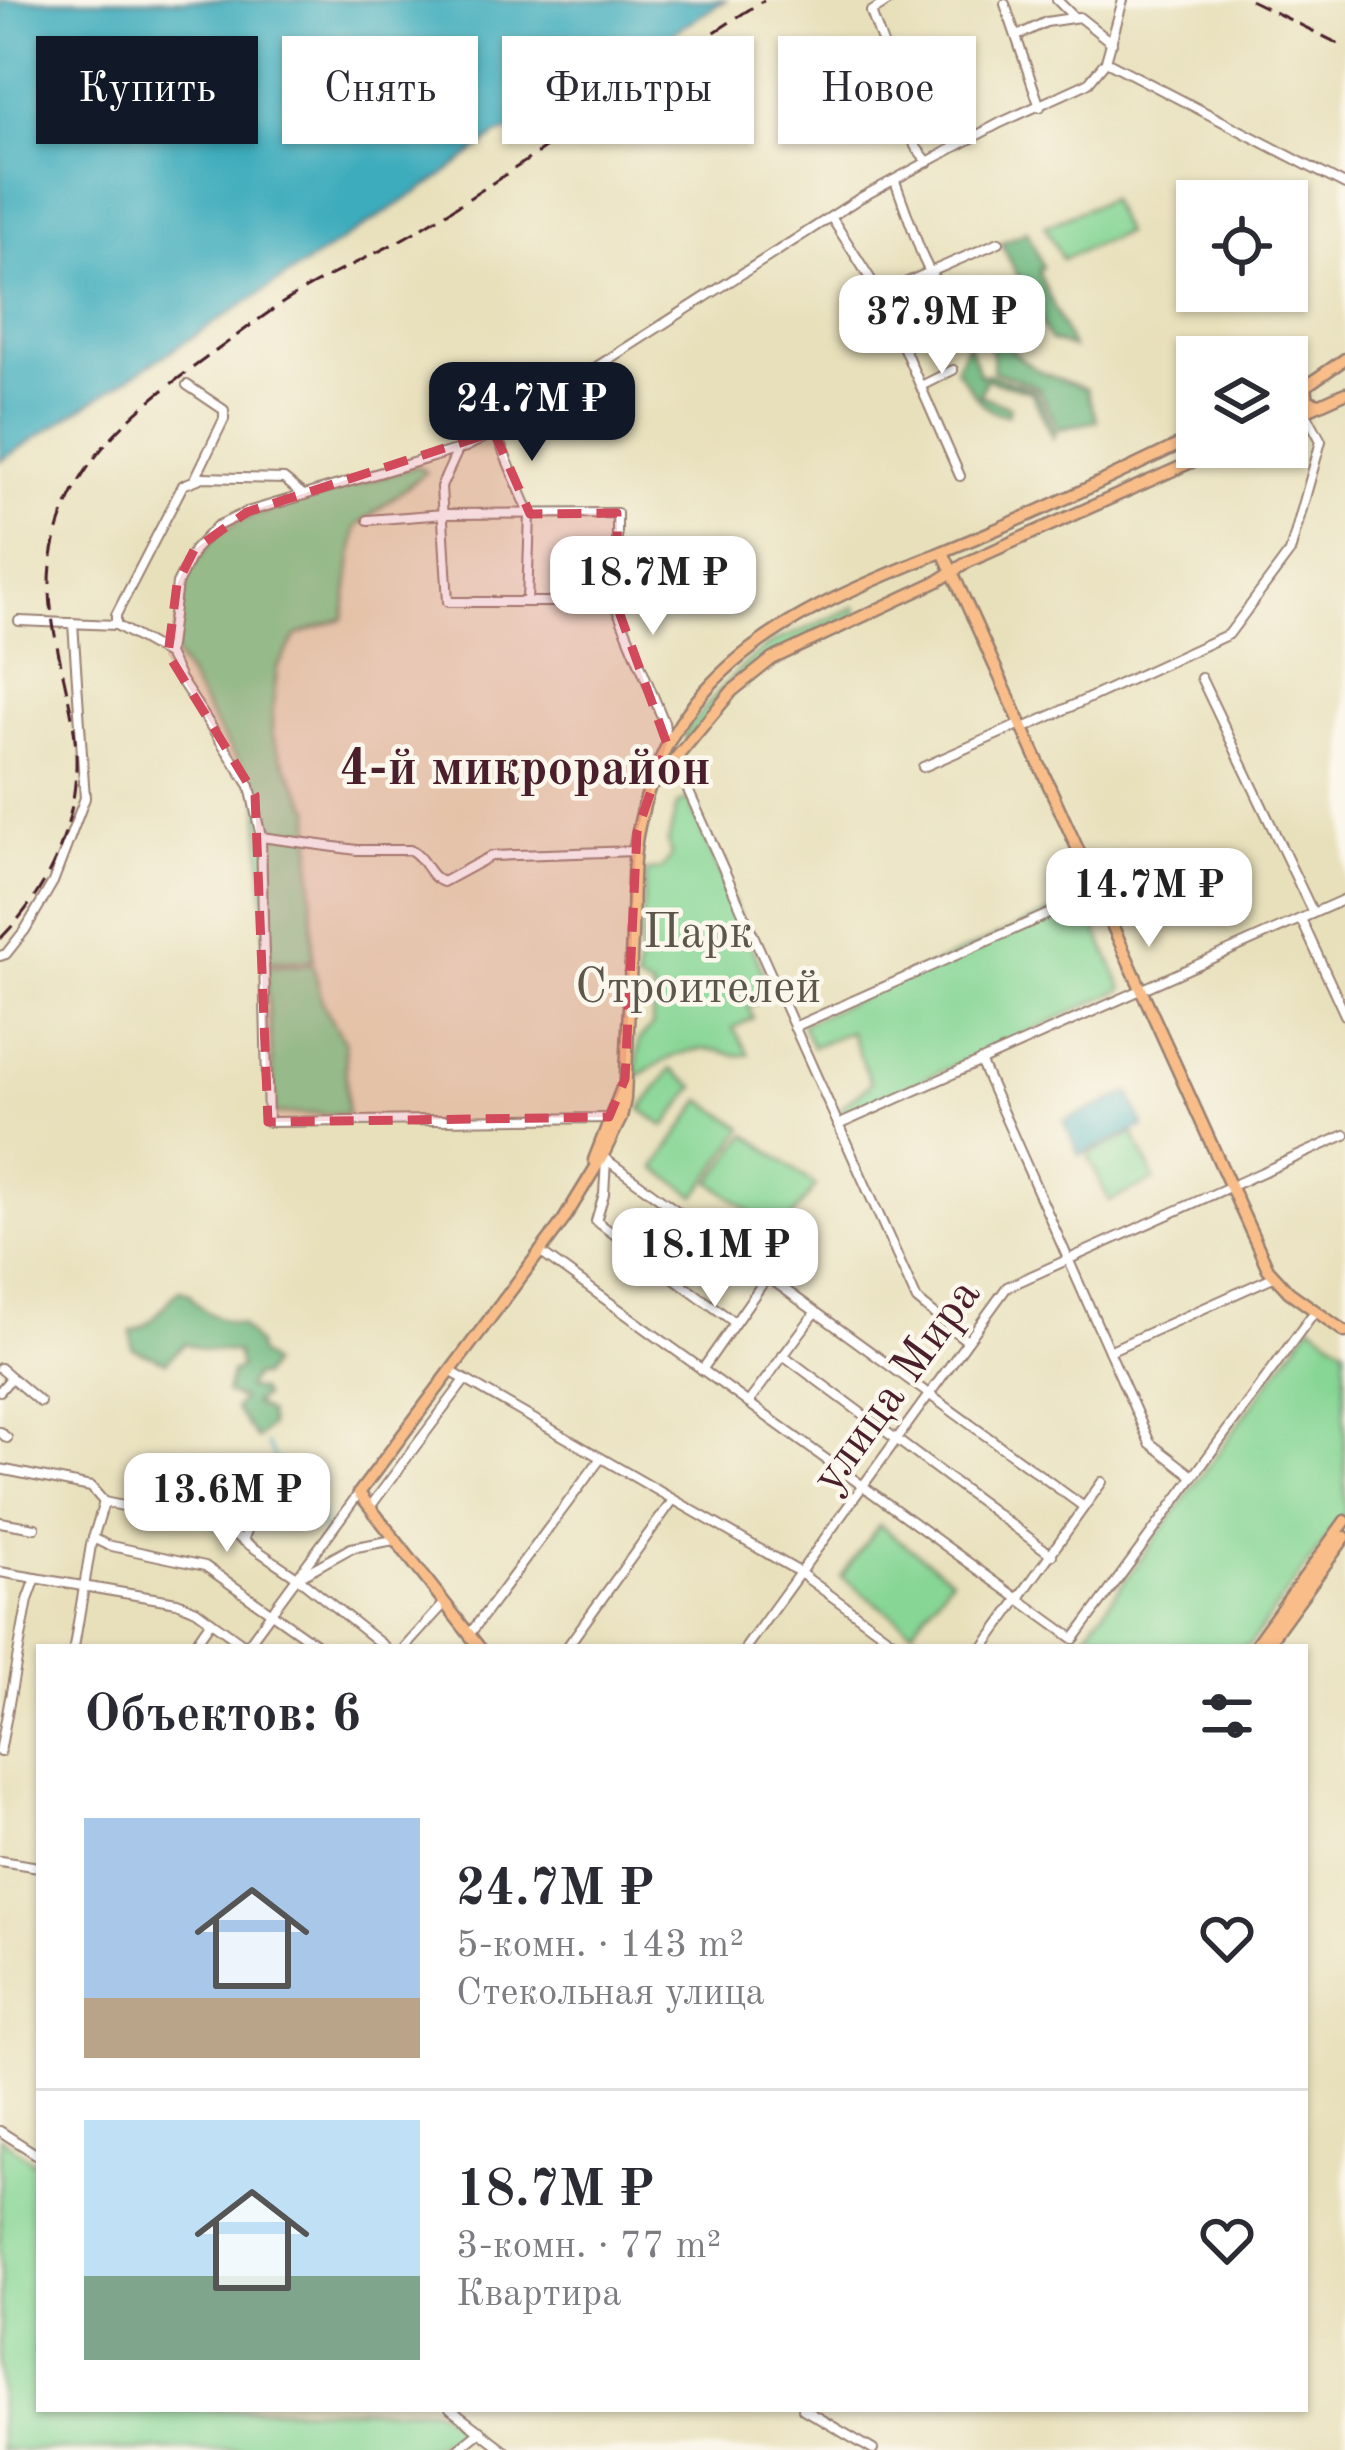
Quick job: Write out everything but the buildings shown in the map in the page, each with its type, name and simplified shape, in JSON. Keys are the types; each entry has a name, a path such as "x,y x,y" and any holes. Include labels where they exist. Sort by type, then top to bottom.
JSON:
{"main road":[{"path":"1320,404 1306,398 1310,381 1345,356"},
{"path":"1308,410 1345,393"},
{"path":"477,1644 359,1493 540,1252 602,1156 626,1079 635,851 667,744 704,689 753,643 801,614 1176,446"},
{"path":"665,762 679,753 732,691 772,659 1179,468"},
{"path":"943,552 1273,1277 1345,1333"},
{"path":"1256,1644 1345,1521"},
{"path":"1267,1644 1345,1537"}],"street":[{"path":"890,0 871,12 915,146 928,162"},
{"path":"1057,0 1112,44"},
{"path":"167,654 177,584 202,540 228,520 458,450 495,433 831,218 1000,123 1088,83 1106,61 1123,0"},
{"path":"1005,4 1040,106"},
{"path":"1017,36 1046,22 1074,17"},
{"path":"1106,61 1345,185"},
{"path":"895,181 930,274 953,319 978,318 1020,304 1039,322"},
{"path":"831,218 880,294 960,476"},
{"path":"880,294 999,242"},
{"path":"922,386 953,370"},
{"path":"187,385 224,410 195,480"},
{"path":"923,767 1229,634 1290,551 1321,441 1308,417"},
{"path":"495,433 530,514 527,602"},
{"path":"458,450 441,487 448,602 618,602"},
{"path":"116,625 116,615 183,485 203,477 284,479 302,494"},
{"path":"368,520 444,514 616,513 617,609 664,722 667,744 679,753 682,773 917,1300 967,1341"},
{"path":"20,620 116,625 167,654 250,786 261,837 268,1122 615,1118"},
{"path":"0,956 25,930 53,882 85,798 73,623"},
{"path":"1201,678 1312,914"},
{"path":"665,762 682,773"},
{"path":"261,837 357,850 410,850 435,879 443,881 491,856 635,851"},
{"path":"794,1027 1098,892"},
{"path":"838,1125 1345,898"},
{"path":"1301,919 1345,1016"},
{"path":"980,1061 1150,1444 1193,1476"},
{"name":"улица Мира","path":"748,1644 1007,1288 1345,1135"},
{"path":"602,1156 1084,1507"},
{"path":"602,1156 604,1195 596,1221 734,1322"},
{"path":"540,1252 1074,1639 1315,1311"},
{"path":"702,1370 767,1277"},
{"path":"1109,1351 1273,1277"},
{"path":"747,1403 814,1312"},
{"path":"783,1355 1052,1555"},
{"path":"0,1368 40,1402"},
{"path":"450,1371 800,1573 897,1644"},
{"path":"0,1391 11,1378"},
{"path":"370,1507 464,1380"},
{"path":"469,1634 601,1458"},
{"path":"190,1519 198,1462"},
{"path":"0,1469 92,1487 104,1502 214,1523 244,1538 381,1644"},
{"path":"986,1644 1102,1481"},
{"path":"244,1538 251,1520 281,1483"},
{"path":"249,1644 359,1493"},
{"path":"569,1644 673,1500"},
{"path":"75,1644 104,1502"},
{"path":"0,1522 35,1528"},
{"path":"93,1538 205,1566 316,1644"},
{"path":"297,1577 351,1548 394,1540"},
{"path":"0,1572 177,1602 243,1644"},
{"path":"0,1752 35,1578"},
{"path":"408,1644 444,1604"},
{"path":"195,1644 211,1621"},
{"path":"0,1861 36,1864"},
{"path":"0,2131 36,2154"},
{"path":"454,2412 504,2450"},
{"path":"808,2412 873,2450"},
{"path":"456,2450 480,2431"}],"highlighted area":[{"path":"494,432 530,514 617,513 618,609 667,744 637,832 625,1079 609,1117 268,1122 255,795 168,654 177,584 194,550 247,512"}],"green space":[{"path":"1109,199 1124,233 1062,259 1045,226"},
{"path":"1027,231 1043,267 1038,271 1072,348 1050,340 1001,243"},
{"path":"1002,335 1028,364 1086,389 1097,421 1059,429 1038,387 993,371 985,340"},
{"path":"968,341 980,376 988,374 1035,390 1056,433 1053,438 1031,392 986,379 980,395 1010,407 1008,414 990,410 977,398 955,369"},
{"path":"417,466 426,472 356,527 344,618 297,635 277,668 272,735 311,809 313,961 266,961 259,791 173,651 185,578 211,539 244,518"},
{"path":"855,607 858,614 754,668 688,739 683,735 758,653"},
{"name":"Парк Строителей","path":"688,799 772,994 748,1007 753,1018 733,1028 749,1054 708,1049 686,1052 636,1077 639,1040 652,1026 653,989 637,982 646,872 662,869 671,857 668,842 677,805"},
{"path":"1082,898 1123,989 843,1116 840,1108 871,1083 850,1031 812,1047 802,1024"},
{"path":"313,965 323,1004 345,1043 347,1114 275,1114 266,966"},
{"path":"671,1069 695,1087 665,1127 641,1109"},
{"path":"702,1100 744,1128 696,1196 655,1168"},
{"path":"747,1134 816,1186 779,1234 711,1182"},
{"path":"1134,1134 1155,1180 1109,1201 1088,1155"},
{"path":"180,1290 212,1315 241,1325 270,1364 262,1376 253,1376 246,1389 260,1390 263,1397 253,1403 268,1413 270,1426 257,1439 235,1409 242,1399 226,1393 231,1373 240,1367 236,1352 185,1343 166,1362 132,1348 131,1331 153,1318"},
{"path":"1311,1324 1345,1348 1345,1513 1250,1644 1079,1644"},
{"path":"879,1525 951,1578 912,1630 841,1577"},
{"path":"0,2137 36,2164 36,2412 440,2412 469,2429 424,2450 0,2450"}],"water":[{"path":"0,0 725,0 668,36 502,36 502,133 0,461"},
{"path":"1130,1093 1144,1127 1079,1155 1064,1121"}],"waterway":[{"path":"266,1444 286,1475 320,1510 324,1533"}],"railway":[{"path":"0,939 52,867 71,812 76,753 52,617 51,566 65,510 77,484 109,440 168,386 279,305 467,200 764,0"},
{"path":"1250,0 1345,47"}],"district":[{"name":"4-й микрорайон","path":"525,766"}]}
